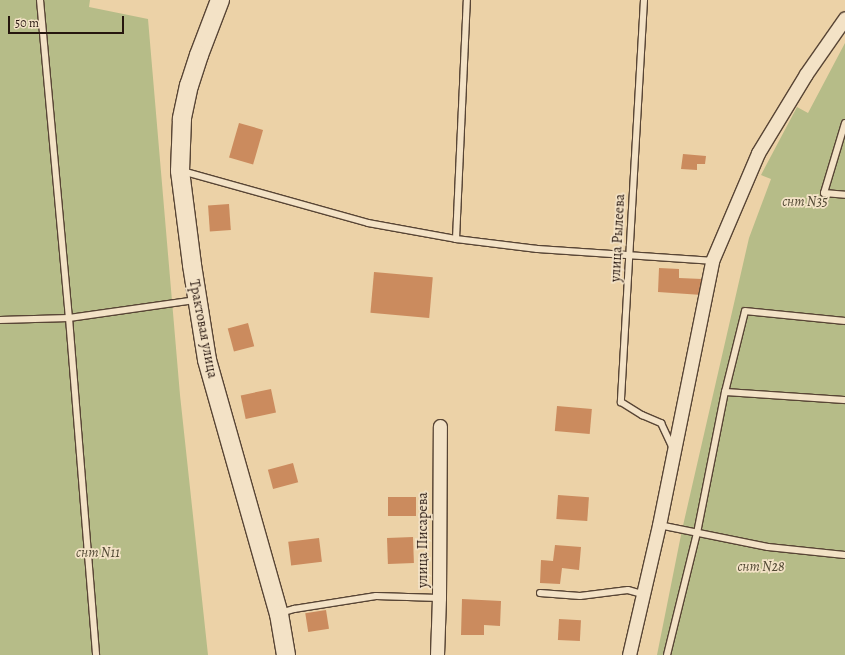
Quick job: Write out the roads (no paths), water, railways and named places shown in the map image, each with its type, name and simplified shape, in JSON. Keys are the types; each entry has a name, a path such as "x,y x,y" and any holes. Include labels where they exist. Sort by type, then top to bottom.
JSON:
{"street":[{"name":"Трактовая улица","path":"220,0 199,55 182,118 180,171 197,299 207,360 279,614 286,655"},
{"path":"629,655 659,525 712,261 758,153 806,74 845,18"},
{"name":"улица Писарева","path":"436,655 439,598 440,426"}],"lane":[{"path":"40,0 69,318 96,655"},
{"path":"456,239 467,0"},
{"name":"улица Рылеева","path":"644,0 621,402 642,415 661,423 673,450"},
{"path":"845,123 824,193 845,195"},
{"path":"180,171 368,223 456,239 537,249 712,261"},
{"path":"0,320 69,318 197,299"},
{"path":"667,655 697,533 725,392 745,311 845,321"},
{"path":"725,392 845,400"},
{"path":"659,525 768,547 845,555"},
{"path":"540,593 580,596 628,590 642,594"},
{"path":"279,614 294,609 376,596 439,598"}],"park label":[{"name":"снт N35","path":"805,202"},
{"name":"снт N11","path":"98,553"},
{"name":"снт N28","path":"761,567"}]}
